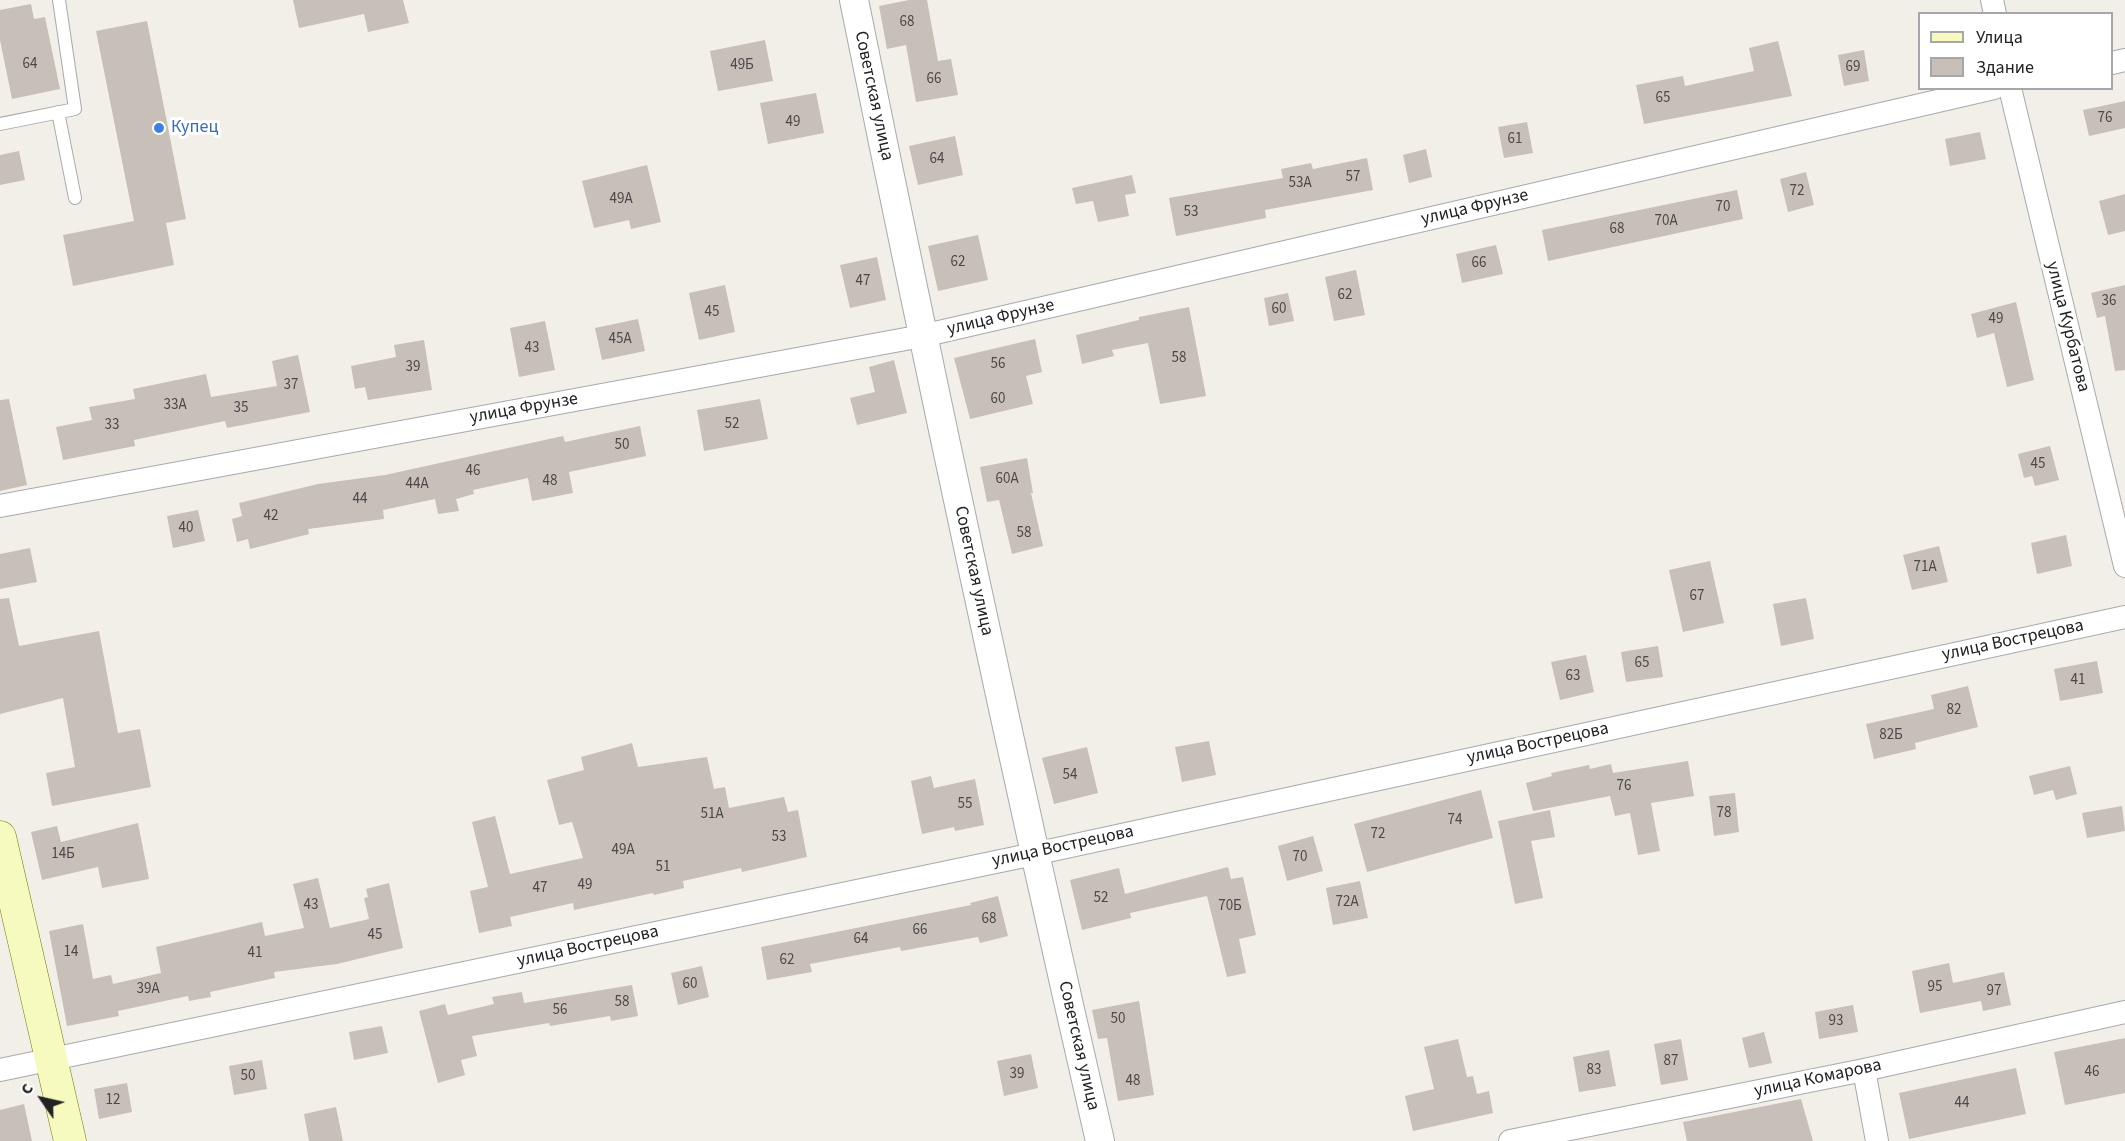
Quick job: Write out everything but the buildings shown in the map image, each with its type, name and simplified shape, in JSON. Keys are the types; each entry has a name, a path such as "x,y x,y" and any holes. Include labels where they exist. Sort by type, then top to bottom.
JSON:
{"main road":[{"path":"0,837 70,1141"}],"street":[{"name":"Советская улица","path":"854,0 922,336 1034,854 1100,1141"},
{"name":"улица Фрунзе","path":"0,506 922,336 1985,90"},
{"name":"улица Курбатова","path":"2010,90 2125,566"},
{"name":"улица Вострецова","path":"0,1070 1034,854 2125,617"},
{"name":"улица Комарова","path":"1512,1141 1864,1070 2125,1012"},
{"path":"1864,1070 1877,1141"}],"lane":[{"path":"0,124 75,109 59,0"},
{"path":"58,112 75,198"}],"place":[{"name":"Купец","path":"159,128"}]}
